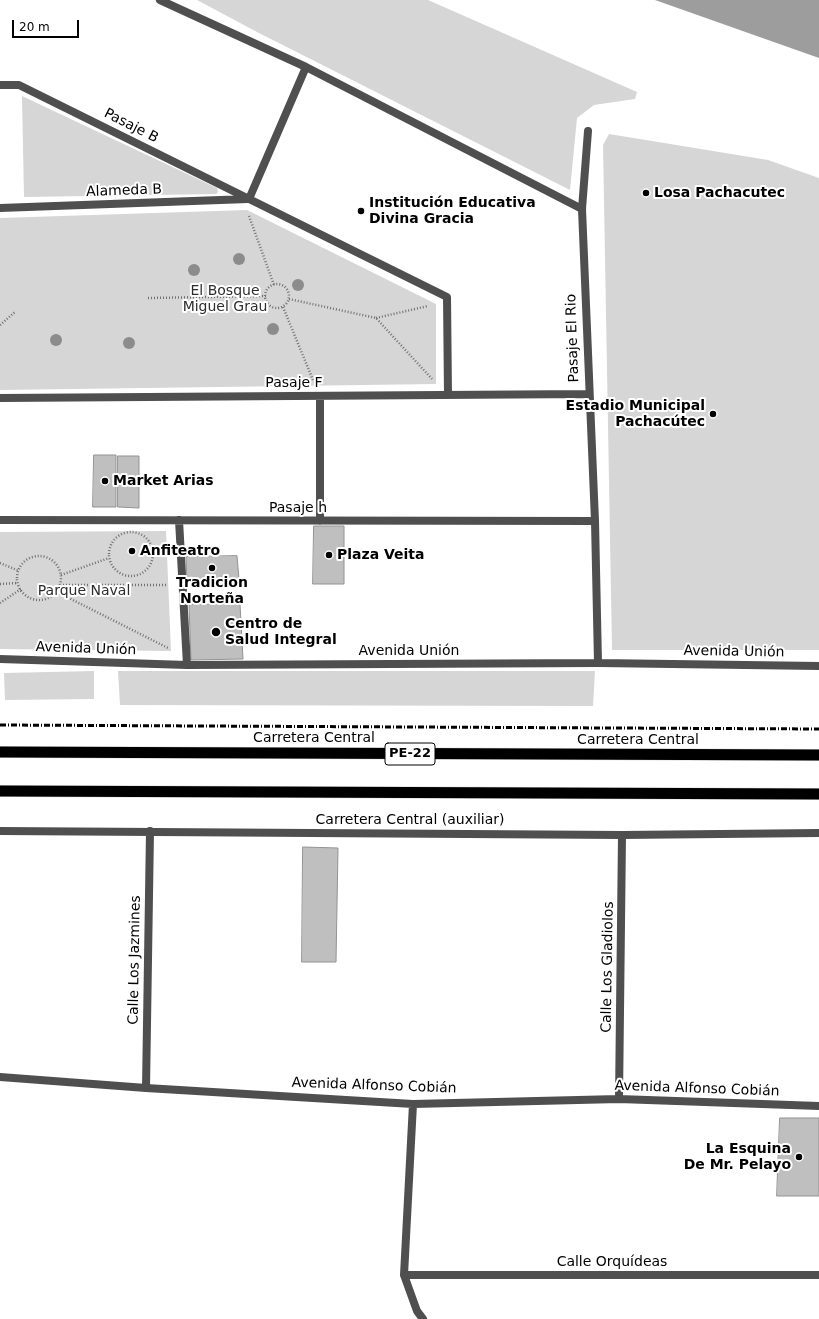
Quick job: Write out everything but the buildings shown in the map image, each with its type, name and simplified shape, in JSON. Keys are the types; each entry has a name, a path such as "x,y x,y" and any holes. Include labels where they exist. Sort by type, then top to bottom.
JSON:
{"highway":[{"name":"Carretera Central","path":"0,752 819,755"},
{"path":"0,791 819,794"}],"street":[{"path":"160,0 306,67 582,209"},
{"path":"249,199 306,67"},
{"name":"Pasaje B","path":"0,85 19,85 447,297 448,395"},
{"name":"Pasaje El Rio","path":"588,132 582,209 588,394 595,521 598,664"},
{"name":"Alameda B","path":"0,208 249,199"},
{"name":"Pasaje F","path":"0,398 588,394"},
{"path":"320,396 320,521"},
{"name":"Pasaje h","path":"0,520 595,521"},
{"path":"179,520 187,665"},
{"name":"Avenida Unión","path":"0,659 187,665 598,664 819,666"},
{"name":"Carretera Central (auxiliar)","path":"0,831 622,835 819,833"},
{"name":"Calle Los Jazmines","path":"146,1088 150,831"},
{"name":"Calle Los Gladiolos","path":"619,1099 622,835"},
{"name":"Avenida Alfonso Cobián","path":"0,1077 146,1088 413,1104 619,1099 819,1106"},
{"path":"413,1104 404,1275 417,1311 423,1319"},
{"name":"Calle Orquídeas","path":"404,1275 819,1276"}],"path":[{"path":"247,210 274,285"},
{"path":"283,307 271,306 266,296 268,289 274,285 282,285 285,288 289,298"},
{"path":"148,298 266,296"},
{"path":"283,307 289,298"},
{"path":"289,298 376,318 436,304"},
{"path":"283,307 315,385"},
{"path":"0,325 15,312"},
{"path":"376,318 436,384"},
{"path":"138,532 146,537 152,548 152,563 146,570 133,576 124,575 112,566 109,558 109,549 115,538 127,532 138,532 145,532"},
{"path":"40,556 46,558 57,566 61,576 60,585 57,592 52,597 38,600 25,595 18,583 19,571 27,561 40,556"},
{"path":"61,576 109,558"},
{"path":"0,563 19,571"},
{"path":"167,578 168,592"},
{"path":"0,584 18,583"},
{"path":"60,585 168,585"},
{"path":"0,603 21,589"},
{"path":"57,592 170,649"},
{"path":"170,642 170,649"},
{"path":"162,649 170,649"}],"green space":[{"path":"197,0 428,0 637,92 635,99 594,105 577,118 570,190 257,32"},
{"path":"22,96 217,188 218,192 216,194 24,197"},
{"name":"Estadio Municipal Pachacútec","path":"609,134 768,160 819,178 819,650 612,650 603,145"},
{"name":"El Bosque Miguel Grau","path":"247,210 436,304 436,384 0,390 0,218"},
{"name":"Parque Naval","path":"166,531 171,651 0,649 0,532"},
{"path":"94,671 94,699 5,700 4,673"},
{"path":"118,671 595,671 593,706 120,705"}],"shaded area":[{"path":"655,0 819,0 819,58"}],"railway":[{"path":"0,725 819,729"}],"place":[{"name":"Losa Pachacutec","path":"646,193"},
{"name":"Institución Educativa Divina Gracia","path":"361,211"},
{"name":"Estadio Municipal Pachacútec","path":"713,414"},
{"name":"Market Arias","path":"105,481"},
{"name":"Anfiteatro","path":"132,551"},
{"name":"Plaza Veita","path":"329,555"},
{"name":"Tradicion Norteña","path":"212,568"},
{"name":"Centro de Salud Integral","path":"216,632"},
{"name":"La Esquina De Mr. Pelayo","path":"799,1157"}]}
